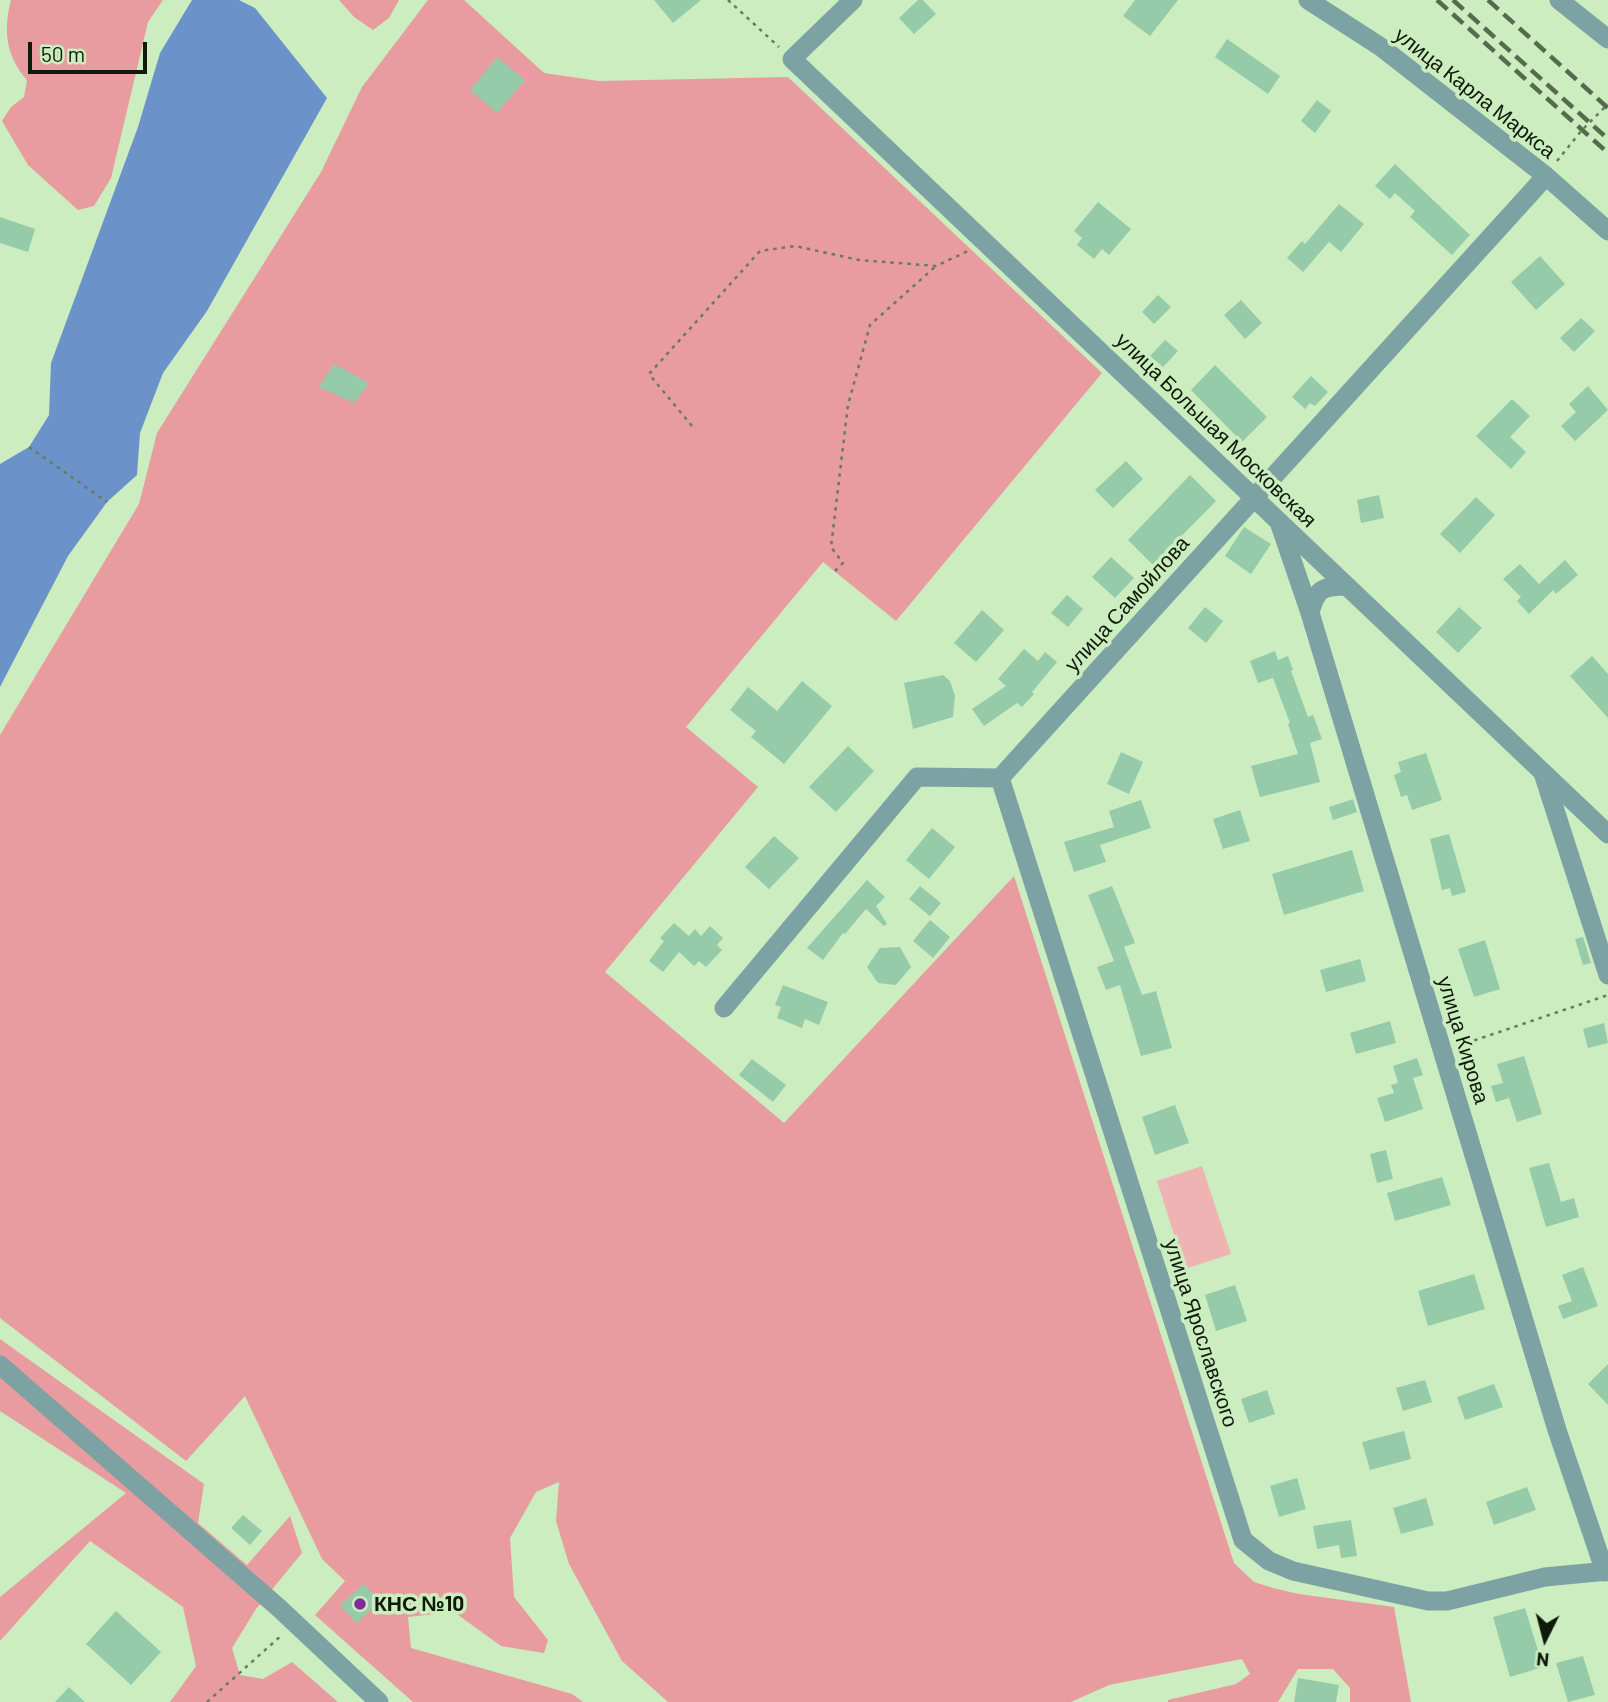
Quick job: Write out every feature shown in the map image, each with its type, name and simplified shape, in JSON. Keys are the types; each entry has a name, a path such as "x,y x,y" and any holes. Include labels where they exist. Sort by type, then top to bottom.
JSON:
{"street":[{"path":"792,59 853,0"},
{"name":"улица Карла Маркса","path":"1308,0 1381,47 1546,176 1608,231"},
{"path":"1559,0 1608,39"},
{"name":"улица Большая Московская","path":"792,59 1608,834"},
{"name":"улица Самойлова","path":"1000,778 1546,176"},
{"name":"улица Кирова","path":"1279,521 1310,613 1557,1430 1606,1572"},
{"path":"1310,613 1314,598 1321,590 1333,586 1347,586"},
{"path":"1542,771 1606,962"},
{"path":"724,1008 916,777 1000,778"},
{"name":"улица Ярославского","path":"1000,778 1243,1540 1269,1561 1293,1571 1428,1601 1447,1601 1545,1577 1606,1572"},
{"path":"0,1365 295,1623 379,1702"}],"path":[{"path":"728,0 792,59"},
{"path":"1546,176 1582,130 1608,104"},
{"path":"835,571 843,563 831,547 848,405 870,326 936,266 986,243"},
{"path":"692,426 649,374 760,251 795,246 859,260 936,266"},
{"path":"29,447 107,502"},
{"path":"1442,1052 1608,995"},
{"path":"208,1702 295,1623"}],"shaded area":[{"path":"11,0 163,0 148,22 111,178 94,206 78,210 28,165 2,121 11,107 24,97 27,80 15,62 8,43 7,22"},
{"path":"339,0 399,0 389,18 373,30 354,17"},
{"path":"428,0 464,0 544,73 599,81 788,77 1102,373 896,621 823,562 686,727 758,787 605,972 784,1123 1014,876 1234,1563 1254,1582 1273,1588 1394,1607 1411,1702 1350,1702 1350,1688 1333,1669 1298,1669 1278,1702 1168,1702 1236,1684 1250,1674 1242,1659 1109,1685 1071,1702 668,1702 622,1661 569,1564 556,1521 559,1482 536,1492 510,1538 514,1597 548,1640 544,1653 501,1646 454,1612 408,1617 411,1648 572,1694 583,1702 413,1702 315,1615 345,1581 322,1559 245,1396 186,1461 0,1318 0,735 139,504 157,433 321,172 362,87"},
{"path":"1202,1166 1231,1254 1185,1269 1157,1181"},
{"path":"0,1339 204,1484 198,1523 247,1565 290,1516 302,1553 256,1609 232,1648 240,1675 263,1679 292,1662 338,1702 170,1702 196,1666 183,1607 90,1541 0,1641 0,1597 126,1493 0,1411"}],"water":[{"path":"192,0 239,0 255,8 327,98 207,311 163,373 140,433 137,475 107,502 68,556 0,687 0,464 29,447 49,415 51,363 138,127 160,53"}],"building":[{"path":"654,0 701,0 673,23"},
{"path":"918,0 923,0 936,14 914,34 899,18"},
{"path":"1135,0 1178,0 1150,36 1123,16"},
{"path":"1227,39 1280,76 1268,94 1215,57"},
{"path":"497,57 525,80 497,113 470,90"},
{"path":"1317,100 1331,111 1315,133 1301,121"},
{"path":"1395,164 1470,235 1452,255 1410,217 1415,211 1395,193 1390,199 1375,186"},
{"path":"1098,202 1131,229 1109,255 1102,249 1094,259 1077,245 1082,238 1074,231"},
{"path":"1339,204 1364,224 1341,252 1329,242 1303,272 1287,258 1302,241 1305,244"},
{"path":"0,217 35,229 28,252 0,243"},
{"path":"1540,256 1565,284 1536,310 1511,282"},
{"path":"1158,295 1171,307 1154,324 1142,312"},
{"path":"1241,300 1262,323 1245,339 1224,315"},
{"path":"1581,318 1595,331 1574,352 1560,338"},
{"path":"1165,340 1178,351 1163,367 1150,356"},
{"path":"334,364 369,383 354,403 319,387"},
{"path":"1215,365 1267,417 1242,442 1191,390"},
{"path":"1311,376 1328,392 1315,406 1310,403 1305,409 1292,397"},
{"path":"1588,386 1608,410 1575,441 1561,426 1576,412 1569,404"},
{"path":"1512,399 1530,416 1510,437 1526,452 1511,469 1476,436"},
{"path":"1126,461 1143,479 1113,508 1095,490"},
{"path":"1190,475 1216,501 1153,565 1128,540"},
{"path":"1379,495 1384,518 1361,523 1357,500"},
{"path":"1476,497 1495,515 1460,553 1440,534"},
{"path":"1244,527 1271,544 1251,574 1225,556"},
{"path":"1111,557 1134,578 1115,598 1092,577"},
{"path":"1565,560 1578,575 1556,594 1553,590 1529,614 1517,601 1521,597 1503,579 1520,564 1539,584"},
{"path":"1067,595 1083,609 1068,627 1051,613"},
{"path":"1205,607 1223,621 1206,643 1188,628"},
{"path":"1459,607 1482,628 1458,653 1436,632"},
{"path":"982,610 1004,630 976,662 954,643"},
{"path":"1024,649 1038,661 1045,652 1057,662 1022,707 1017,703 984,726 972,709 1006,686 998,679"},
{"path":"1275,651 1278,660 1288,656 1308,717 1313,715 1322,739 1310,743 1320,782 1260,797 1251,766 1298,754 1273,678 1258,683 1250,661"},
{"path":"1592,656 1608,674 1608,718 1570,676"},
{"path":"943,675 950,681 955,696 953,717 913,729 904,683"},
{"path":"802,681 832,706 784,764 751,737 756,731 730,710 748,687 777,711"},
{"path":"848,746 874,771 836,812 809,787"},
{"path":"1121,752 1143,762 1129,794 1107,784"},
{"path":"1426,753 1442,800 1412,810 1407,795 1401,797 1394,775 1401,772 1398,762"},
{"path":"1353,799 1357,812 1333,820 1329,807"},
{"path":"1141,800 1151,828 1100,845 1106,862 1074,872 1064,842 1114,827 1109,811"},
{"path":"1240,810 1250,841 1223,849 1213,819"},
{"path":"932,828 955,847 929,879 906,860"},
{"path":"1449,834 1466,892 1452,896 1450,888 1442,890 1430,839"},
{"path":"774,836 799,858 769,889 745,867"},
{"path":"1352,850 1364,891 1284,915 1272,874"},
{"path":"867,880 885,897 876,906 887,924 884,926 866,909 845,934 843,933 823,960 807,948"},
{"path":"920,886 941,903 930,916 909,899"},
{"path":"1112,886 1135,943 1124,947 1142,995 1156,991 1172,1048 1141,1056 1120,985 1106,990 1097,967 1114,961 1088,895"},
{"path":"930,920 950,937 933,958 913,941"},
{"path":"674,923 689,936 695,929 701,936 710,926 723,938 717,945 722,950 706,967 699,961 694,966 679,952 663,972 649,961 664,941 660,938"},
{"path":"1583,937 1591,963 1583,965 1575,939"},
{"path":"1485,940 1500,989 1474,997 1458,949"},
{"path":"900,947 911,967 896,985 878,983 867,967 880,948"},
{"path":"1360,959 1366,981 1326,992 1320,970"},
{"path":"783,985 828,1002 819,1025 805,1019 802,1028 777,1018 781,1007 775,1005"},
{"path":"1390,1021 1396,1043 1356,1054 1350,1033"},
{"path":"1604,1023 1608,1043 1588,1048 1583,1029"},
{"path":"1524,1056 1542,1114 1517,1122 1509,1098 1496,1102 1491,1086 1503,1083 1497,1064"},
{"path":"1417,1058 1423,1075 1413,1078 1423,1109 1385,1122 1377,1098 1394,1093 1391,1085 1398,1083 1393,1066"},
{"path":"752,1059 786,1085 773,1102 739,1075"},
{"path":"1175,1105 1189,1143 1155,1155 1142,1117"},
{"path":"1386,1150 1393,1179 1377,1183 1370,1154"},
{"path":"1549,1163 1561,1202 1574,1198 1579,1217 1546,1227 1529,1168"},
{"path":"1442,1177 1451,1205 1395,1221 1387,1193"},
{"path":"1583,1267 1598,1306 1563,1319 1558,1306 1572,1301 1562,1275"},
{"path":"1474,1274 1485,1309 1428,1326 1418,1291"},
{"path":"1235,1285 1247,1321 1216,1331 1205,1295"},
{"path":"1608,1364 1608,1405 1588,1384"},
{"path":"1425,1380 1432,1402 1403,1411 1396,1388"},
{"path":"1494,1384 1503,1407 1465,1420 1457,1397"},
{"path":"1267,1390 1275,1414 1249,1423 1241,1399"},
{"path":"1404,1431 1411,1459 1370,1470 1362,1442"},
{"path":"1297,1478 1306,1509 1279,1517 1270,1486"},
{"path":"1527,1487 1536,1510 1494,1525 1486,1502"},
{"path":"1426,1498 1434,1525 1401,1534 1393,1508"},
{"path":"243,1515 262,1531 250,1545 231,1528"},
{"path":"1351,1520 1357,1556 1341,1558 1339,1545 1317,1549 1313,1526"},
{"name":"КНС №10","path":"364,1584 380,1602 356,1623 340,1605"},
{"path":"1525,1608 1543,1667 1510,1677 1493,1617"},
{"path":"116,1611 161,1652 131,1685 86,1644"},
{"path":"1583,1656 1595,1695 1568,1702 1556,1663"},
{"path":"1298,1678 1339,1685 1336,1702 1294,1702"},
{"path":"69,1687 85,1702 55,1702"}],"railway":[{"path":"1437,0 1608,153"},
{"path":"1453,0 1608,139"},
{"path":"1488,0 1608,108"}],"place":[{"name":"КНС №10","path":"360,1604"}]}
